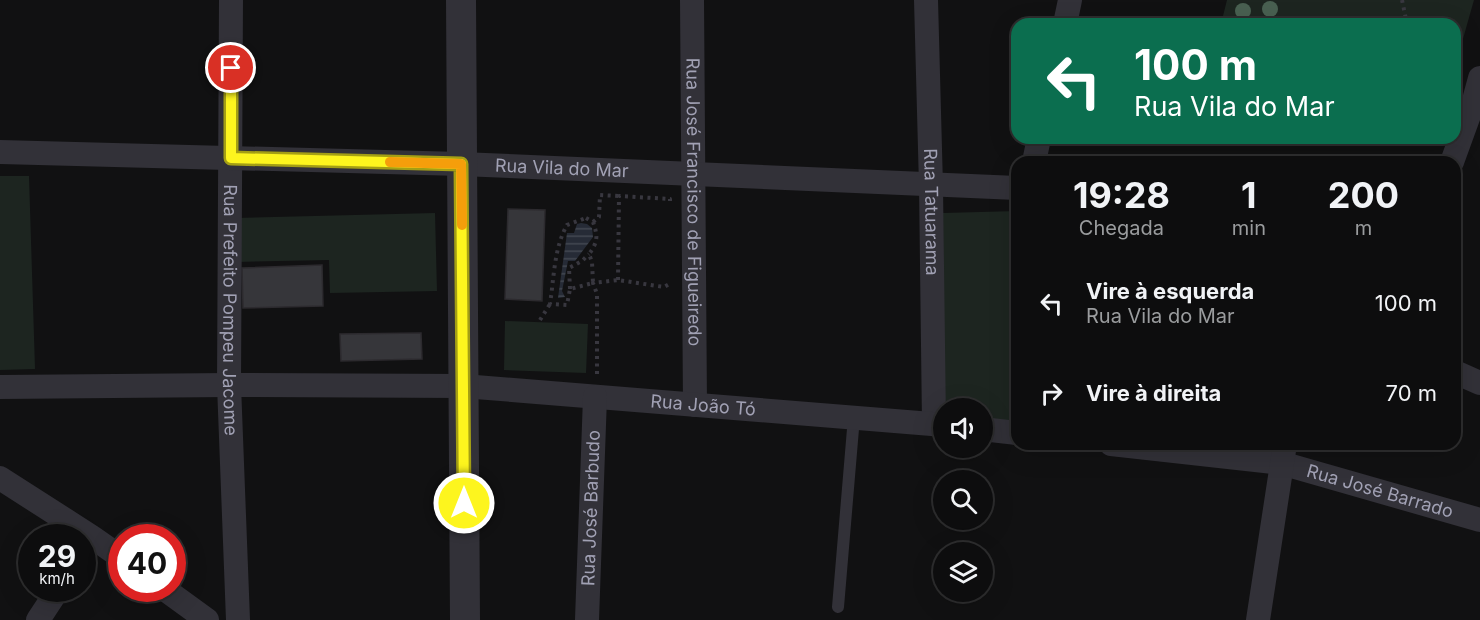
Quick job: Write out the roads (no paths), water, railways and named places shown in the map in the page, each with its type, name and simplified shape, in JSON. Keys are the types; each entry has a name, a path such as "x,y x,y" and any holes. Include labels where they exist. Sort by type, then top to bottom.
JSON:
{"street":[{"name":"Rua Prefeito Pompeu Jacome","path":"231,0 229,385 238,620"},
{"path":"461,0 465,620"},
{"name":"Rua José Francisco de Figueiredo","path":"692,0 695,405"},
{"name":"Rua Tatuarama","path":"926,0 937,398"},
{"path":"1066,18 1070,0"},
{"path":"1461,136 1480,82"},
{"name":"Rua Vila do Mar","path":"0,152 461,164 1011,188"},
{"path":"1461,375 1480,383"},
{"name":"Rua João Tó","path":"0,387 596,386 695,405 933,424"},
{"name":"Rua José Barbudo","path":"587,620 596,386"},
{"path":"993,430 1011,432"},
{"path":"1215,450 1283,454 1258,620"},
{"name":"Rua José Barrado","path":"1283,454 1480,520"},
{"path":"0,477 61,524"},
{"path":"38,620 49,602"},
{"path":"182,602 207,620"}],"lane":[{"path":"838,607 854,417"}]}
